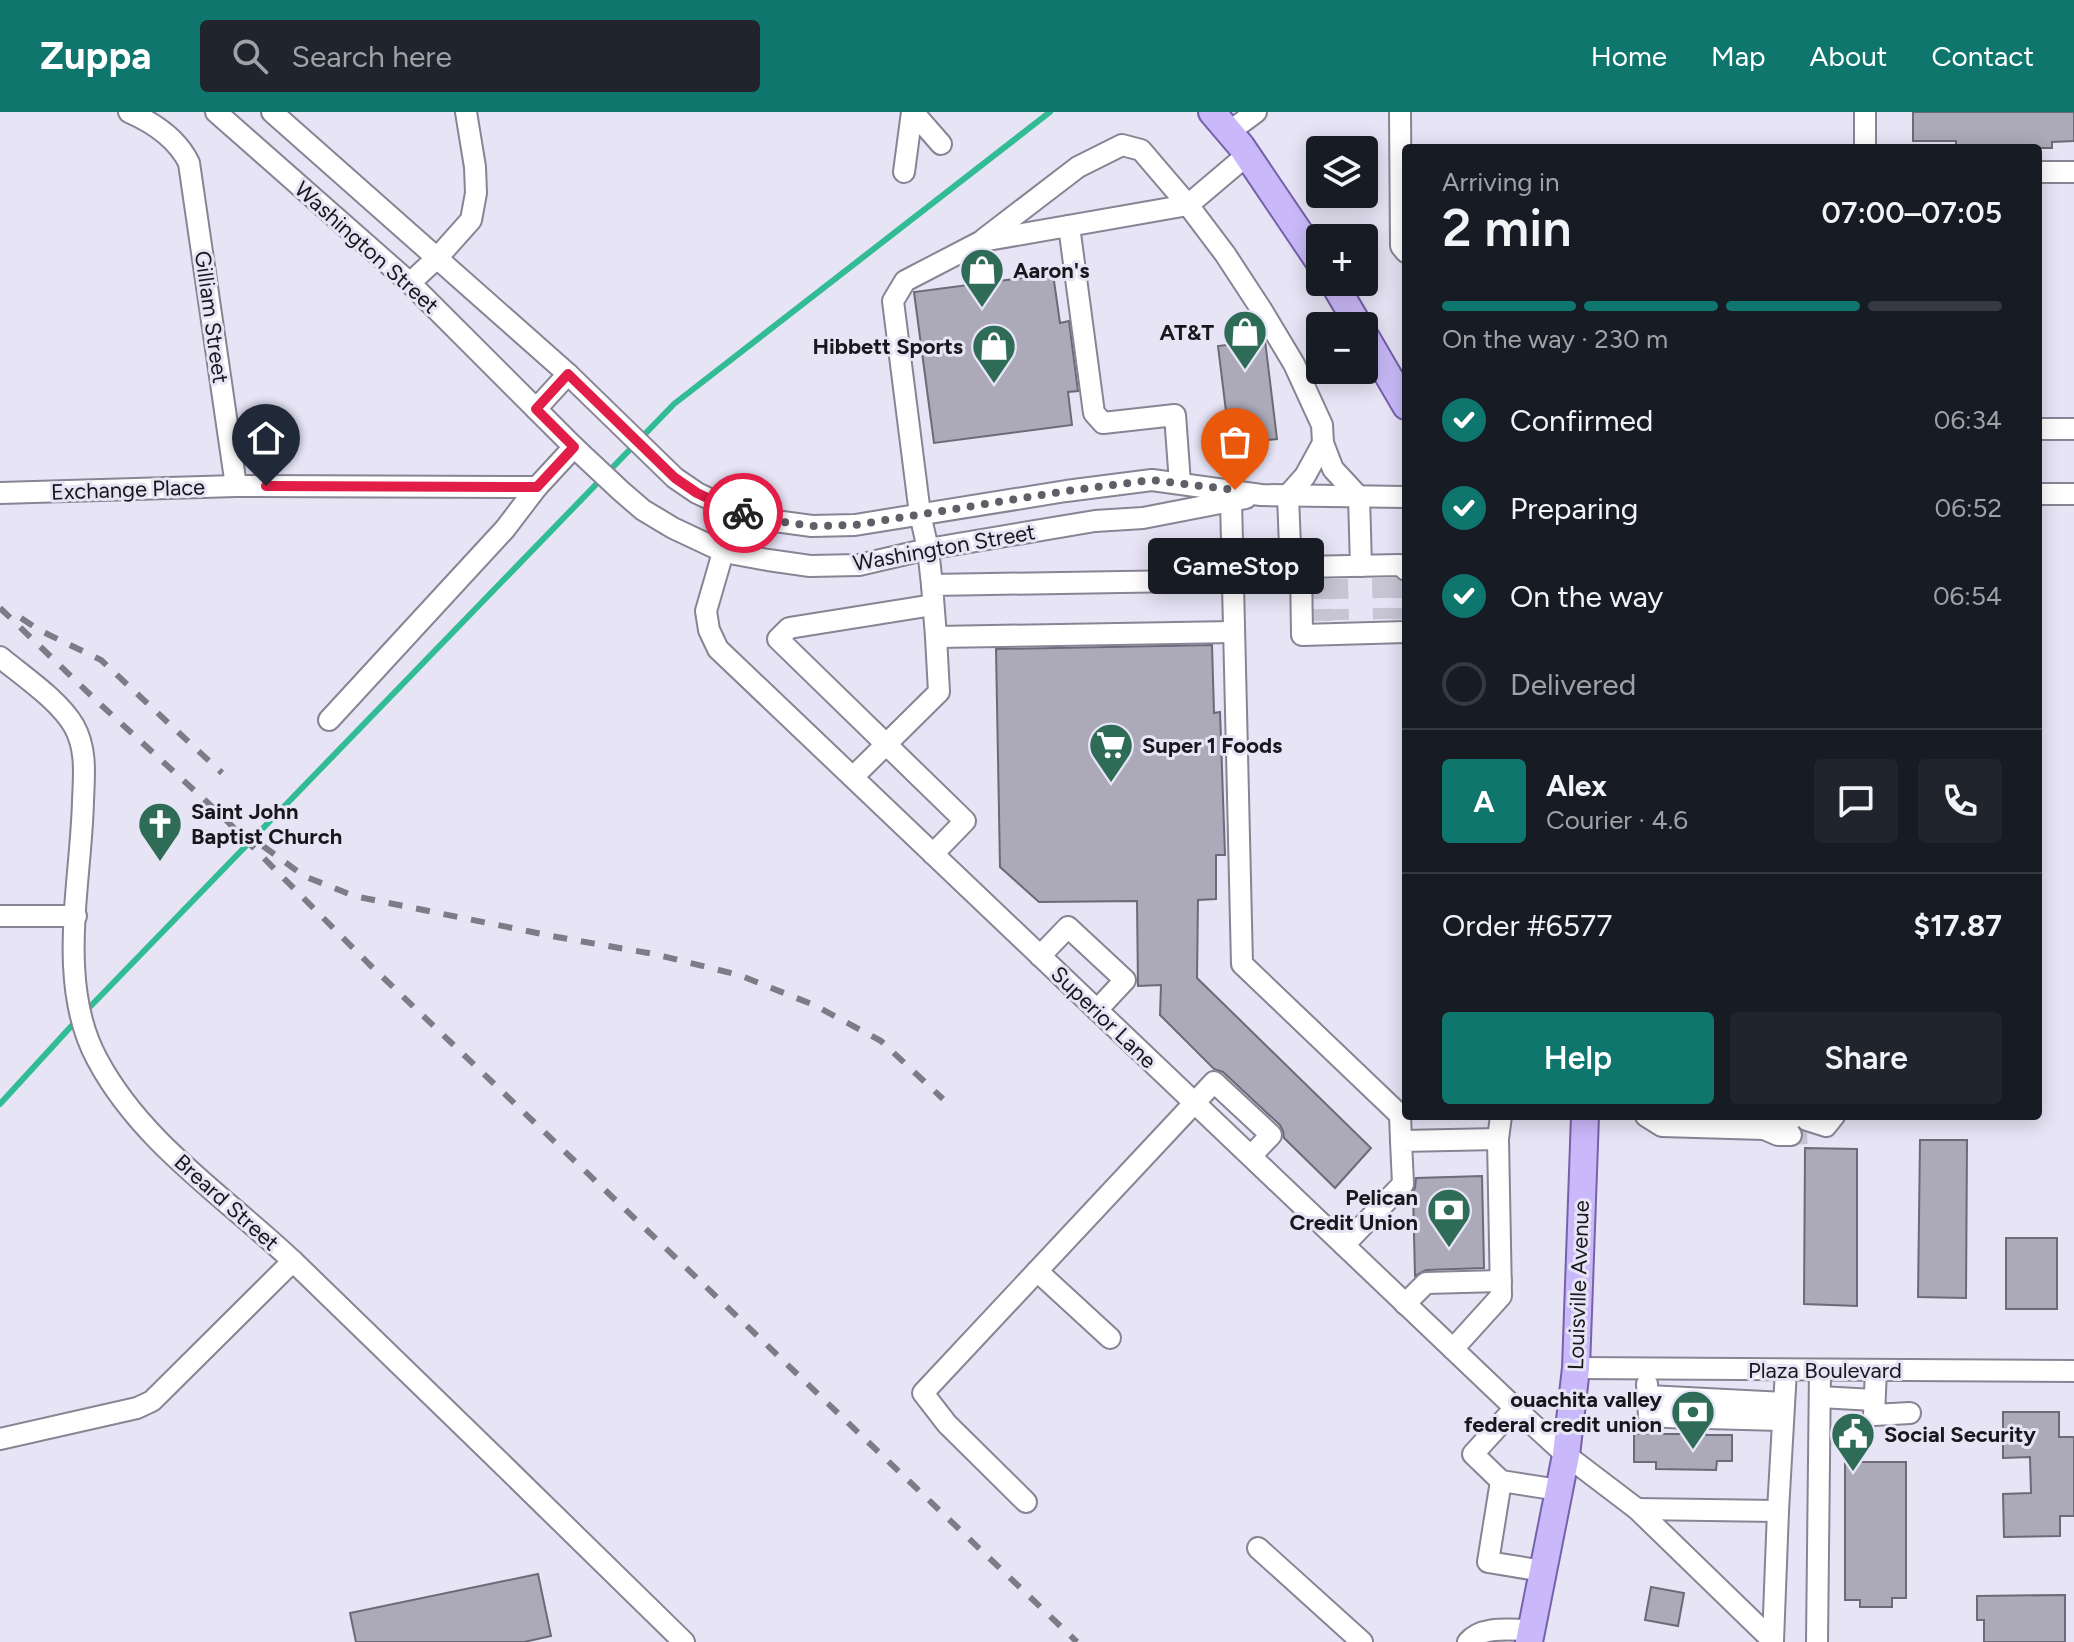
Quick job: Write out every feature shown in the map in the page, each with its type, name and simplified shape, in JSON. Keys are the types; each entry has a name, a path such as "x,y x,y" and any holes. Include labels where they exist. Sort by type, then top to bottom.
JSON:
{"main road":[{"path":"1221,122 1306,242"},
{"path":"1378,358 1402,398"},
{"name":"Louisville Avenue","path":"1531,1636 1566,1455 1576,1368 1585,1120"}],"street":[{"name":"Gilliam Street","path":"129,112 163,131 182,148 189,163 236,486"},
{"name":"Washington Street","path":"216,112 241,120 621,491 643,510 673,528 724,552 810,566 859,565 928,549 1095,521 1143,518 1261,495"},
{"name":"Washington Street","path":"272,112 568,374 675,478 697,493 735,511 812,526 855,525 1152,480 1261,495 1402,497"},
{"path":"410,283 471,220 476,193 475,167 466,112"},
{"path":"912,112 941,144"},
{"path":"904,172 912,112"},
{"path":"1221,122 1256,112"},
{"path":"1400,112 1402,247"},
{"path":"1865,112 1865,144"},
{"path":"853,777 886,745 939,692 933,595 928,549 920,514 893,301 905,281 982,241 1078,167 1122,145 1141,150 1225,254 1294,364 1322,425 1323,443 1333,469 1359,497 1388,571 1301,573 1232,580 933,595 789,628 778,639 886,745 965,821 933,854"},
{"path":"982,241 1188,205 1247,155"},
{"path":"2042,172 2074,172"},
{"path":"1069,226 1094,413 1103,423 1175,415 1180,483"},
{"path":"536,409 568,374"},
{"path":"2042,429 2074,429"},
{"path":"1323,443 1305,476 1288,495 1290,547 1301,573 1302,635 1331,627 1395,627"},
{"path":"329,720 505,529 537,487 579,452"},
{"name":"Exchange Place","path":"0,493 236,486 537,487"},
{"path":"2042,494 2074,494"},
{"path":"1231,500 1242,964 1400,1115 1403,1184 1344,1245"},
{"name":"Superior Lane","path":"735,511 706,611 709,630 718,649 1515,1408 1566,1455 1637,1509 1773,1641 1778,1511"},
{"path":"936,637 1234,632"},
{"name":"Breard Street","path":"0,657 60,707 76,728 84,757 75,979 83,1029 109,1080 162,1144 293,1261 684,1642"},
{"path":"0,916 76,916"},
{"path":"1040,956 1068,927 1125,980 1097,1010"},
{"path":"1026,1502 947,1424 923,1393 1214,1082 1271,1135 1251,1156"},
{"path":"1453,1349 1501,1296 1498,1139 1500,1120"},
{"path":"1652,1120 1662,1126 1764,1129 1779,1120 1809,1125"},
{"path":"1401,1141 1498,1139"},
{"path":"0,1439 137,1408 152,1401 293,1261"},
{"path":"1037,1271 1110,1338"},
{"path":"1405,1304 1426,1283 1501,1281"},
{"name":"Plaza Boulevard","path":"1576,1368 2074,1371"},
{"path":"1647,1368 1649,1416 1698,1418 1783,1411"},
{"path":"1637,1509 1778,1511 1786,1370"},
{"path":"1817,1642 1820,1370"},
{"path":"1876,1370 1874,1415 1910,1413"},
{"path":"1648,1396 1783,1411"},
{"path":"1820,1397 1874,1400"},
{"path":"1515,1408 1473,1454 1501,1481 1559,1490"},
{"path":"1501,1481 1488,1562 1543,1571"},
{"path":"1258,1548 1362,1642"},
{"path":"1468,1642 1474,1635 1492,1630 1531,1636"}],"building":[{"path":"1913,112 2074,112 2074,141 2052,142 2052,148 2042,148 2042,144 1913,141"},
{"path":"1053,274 1060,323 1069,321 1078,391 1068,392 1072,425 934,443 914,292"},
{"path":"1265,340 1277,439 1230,444 1218,346"},
{"name":"Super 1 Foods","path":"1212,645 1214,713 1220,712 1225,855 1216,855 1216,899 1198,900 1197,978 1371,1148 1335,1188 1284,1138 1280,1125 1223,1072 1214,1069 1160,1015 1161,985 1138,986 1137,901 1039,902 1000,867 996,649"},
{"path":"1920,1140 1967,1140 1966,1298 1918,1297"},
{"path":"1805,1148 1857,1149 1857,1306 1804,1304"},
{"path":"1482,1176 1484,1268 1426,1270 1415,1276 1413,1192 1416,1178"},
{"path":"2006,1238 2057,1238 2057,1309 2006,1309"},
{"path":"2003,1412 2059,1412 2059,1437 2074,1437 2074,1516 2060,1516 2060,1536 2004,1537 2003,1494 2031,1493 2030,1457 2003,1458"},
{"path":"1698,1426 1706,1431 1706,1435 1732,1435 1732,1461 1717,1461 1716,1470 1656,1469 1656,1462 1634,1462 1634,1434 1690,1434"},
{"path":"1845,1462 1906,1462 1906,1598 1892,1598 1892,1607 1860,1607 1860,1600 1845,1600"},
{"path":"538,1574 551,1636 524,1642 356,1642 350,1613"},
{"path":"1651,1587 1684,1593 1678,1626 1645,1620"},
{"path":"2065,1595 2065,1642 1984,1642 1984,1620 1977,1620 1977,1596"}],"waterway":[{"path":"84,1013 674,404 1050,112"},
{"path":"0,1104 76,1021"}],"tunnel":[{"path":"1382,578 1383,619"},
{"path":"1401,578 1402,619"},
{"path":"1322,579 1323,621"},
{"path":"1338,579 1339,620"},
{"path":"1791,1135 1807,1134"}],"railway":[{"path":"0,608 220,814 369,964 1077,1642"},
{"path":"21,618 101,660 222,773"},
{"path":"263,846 304,876 354,896 654,954 739,975 814,1005 881,1041 943,1099"}],"way so far":[{"path":"743,513 812,526 855,525 1152,480 1235,490"}],"place":[{"name":"Aaron's","path":"982,309"},
{"name":"AT&T","path":"1245,371"},
{"name":"Hibbett Sports","path":"994,385"},
{"name":"GameStop","path":"1235,490"},
{"name":"Super 1 Foods","path":"1111,784"},
{"name":"Saint John Baptist Church","path":"160,863"},
{"name":"Pelican Credit Union","path":"1449,1249"},
{"name":"ouachita valley federal credit union","path":"1693,1451"},
{"name":"Social Security","path":"1853,1473"}],"route":[{"path":"266,486 537,487 574,447 536,409 568,374 675,478 697,493 743,513"}]}
